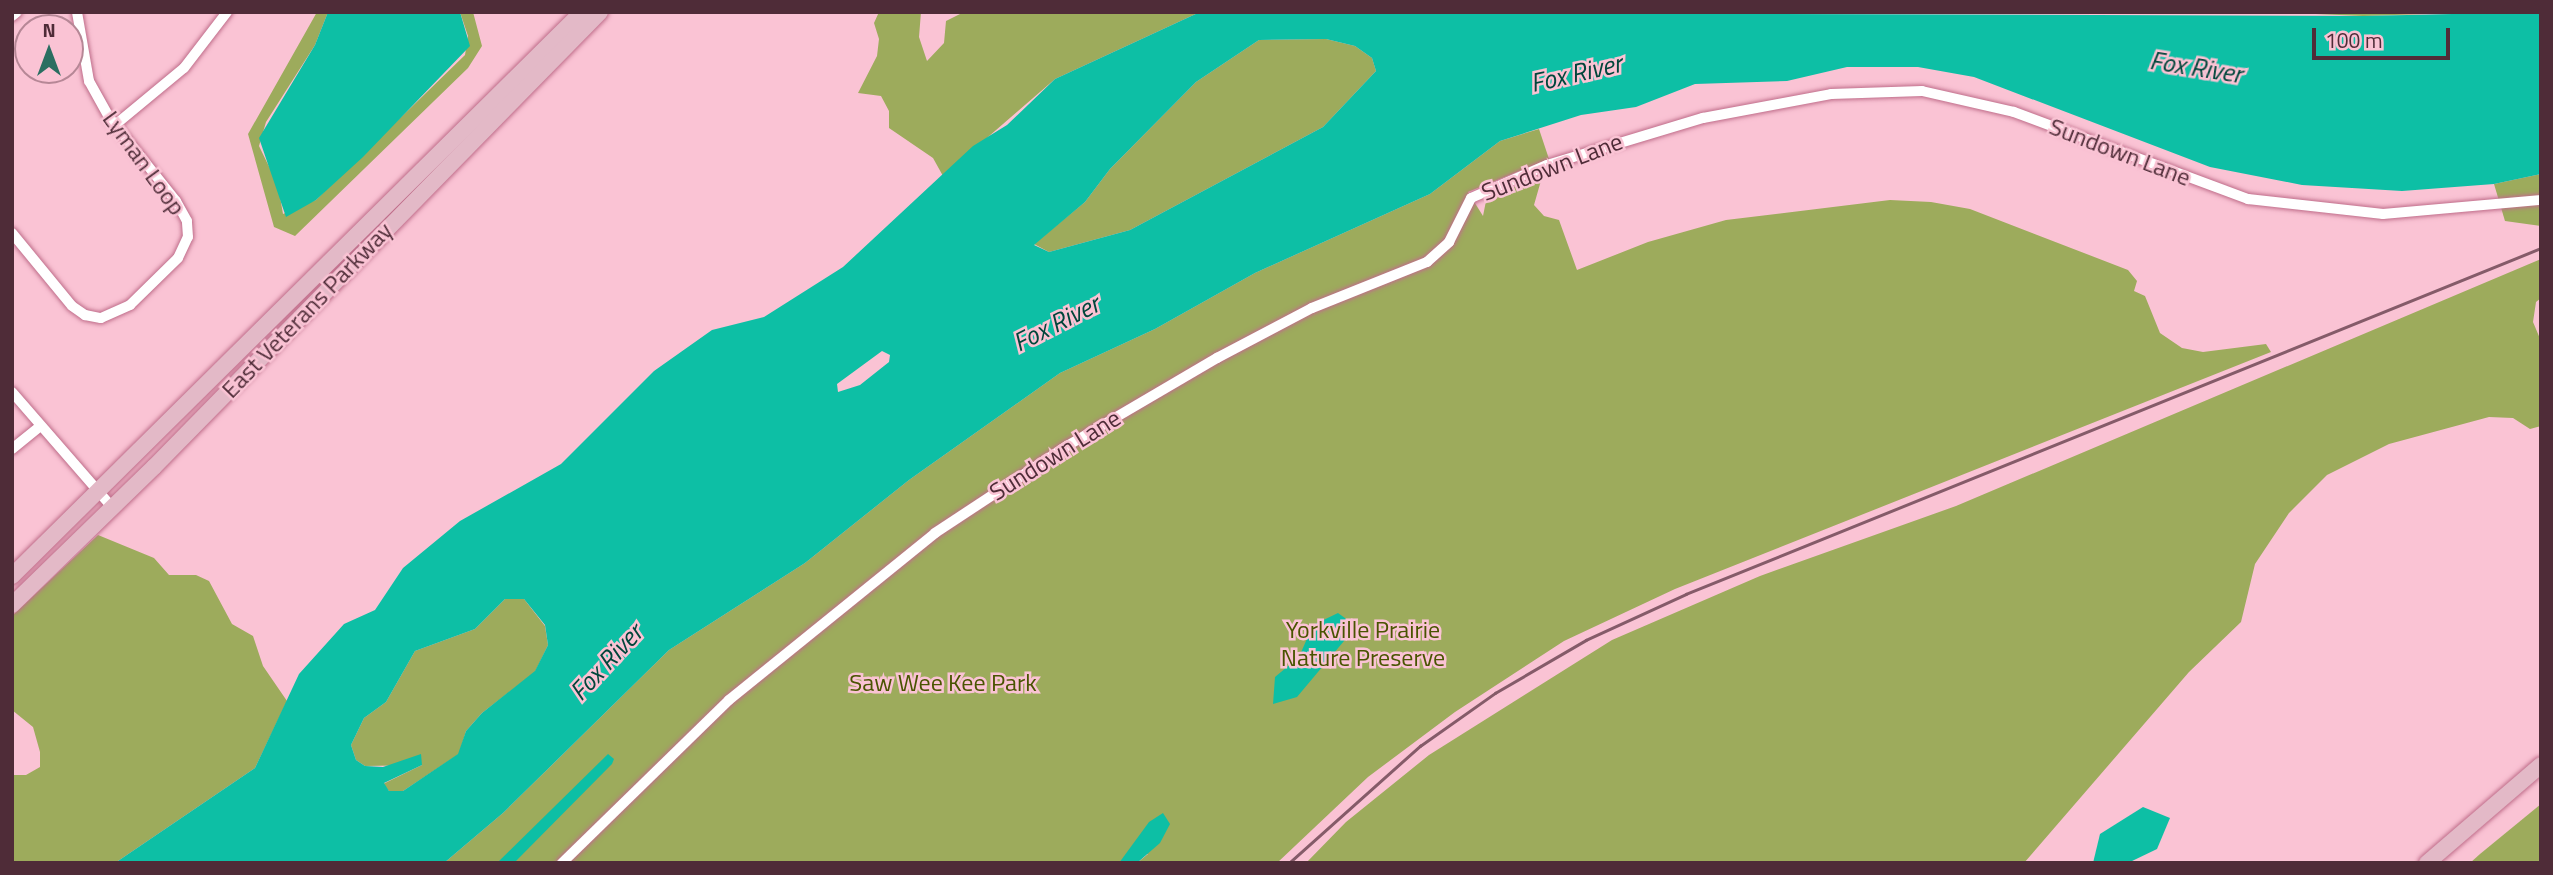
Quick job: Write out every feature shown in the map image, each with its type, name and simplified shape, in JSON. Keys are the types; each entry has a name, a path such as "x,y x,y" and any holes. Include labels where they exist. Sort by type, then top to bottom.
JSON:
{"main road":[{"name":"East Veterans Parkway","path":"12,576 582,12"},
{"name":"East Veterans Parkway","path":"12,605 113,508 600,12"},
{"path":"2427,863 2541,765"}],"street":[{"path":"12,16 17,12"},
{"name":"Lyman Loop","path":"12,233 72,306 92,317 113,316 125,309 178,258 188,237 185,214 115,125 86,72 77,12"},
{"path":"115,125 184,68 227,12"},
{"name":"Sundown Lane","path":"562,863 729,701 935,533 1068,446 1217,358 1312,308 1427,262 1449,242 1471,198 1547,165 1636,135 1716,116 1831,94 1922,91 2014,112 2248,198 2383,214 2541,200"},
{"path":"12,392 113,508"},
{"path":"12,449 40,426"}],"green space":[{"path":"317,12 328,12 315,45 266,122 259,146 278,185 283,214 316,200 465,55 468,36 460,12 473,12 482,46 468,68 295,236 274,227 248,134"},
{"path":"879,12 921,12 919,37 927,61 944,43 946,21 964,12 1200,12 1055,79 943,176 933,158 889,128 889,111 881,96 858,93 877,56 879,39 874,23"},
{"path":"2269,12 2489,12 2363,16"},
{"path":"1326,39 1355,46 1372,58 1376,71 1323,127 1130,230 1049,252 1034,244 1085,202 1110,169 1196,82 1259,40"},
{"path":"1539,129 1549,159 1468,192 1483,216 1486,201 1494,194 1542,177 1534,205 1544,216 1559,220 1577,270 1648,242 1726,220 1890,200 1931,202 1970,209 2128,270 2137,281 2134,291 2145,296 2160,333 2182,348 2203,352 2266,344 2271,352 1675,589 1564,641 1455,712 1368,777 1277,863 1137,863 1148,854 1131,852 1119,863 444,863 503,813 669,650 805,563 909,480 1060,373 1155,329 1255,273 1430,194 1500,141"},
{"path":"2541,174 2541,226 2505,221 2494,184"},
{"path":"2541,259 2541,298 2536,302 2533,322 2541,341 2541,426 2530,429 2513,418 2489,417 2389,444 2327,475 2289,513 2255,564 2241,622 2189,672 2024,863 1306,863 1346,822 1429,755 1612,640 1760,576 1956,506"},
{"path":"98,535 154,558 169,575 196,575 209,581 232,624 253,636 263,666 287,701 255,768 115,863 12,863 12,775 26,775 40,767 40,752 33,727 12,710 12,616"},
{"path":"505,599 524,599 545,626 548,645 535,672 482,713 466,731 459,754 403,791 389,791 383,784 422,765 365,766 356,760 351,745 364,718 386,702 415,651 475,629"},
{"path":"2541,804 2541,863 2470,863 2480,854"}],"water":[{"path":"328,12 460,12 470,46 363,157 316,200 286,217 259,138 315,45"},
{"name":"Fox River","path":"1200,12 2363,16 2541,12 2541,174 2494,184 2402,191 2302,185 2210,167 1974,77 1918,67 1847,67 1787,81 1695,84 1636,107 1581,115 1500,141 1430,194 1255,273 1155,329 1060,373 909,480 805,563 669,650 503,813 444,863 115,863 255,768 299,674 344,624 375,610 403,568 460,521 561,464 654,371 712,330 764,317 843,267 973,146 1007,125 1055,79","holes":["1326,39 1355,46 1372,58 1376,71 1323,127 1130,230 1049,252 1034,245 1085,202 1110,169 1196,82 1259,40","882,351 890,355 889,362 860,385 838,392 837,384","505,599 524,599 545,625 548,645 535,671 482,713 466,731 458,754 403,791 389,791 384,783 422,765 421,754 383,767 365,766 356,760 351,745 364,718 386,702 415,651 475,629"]},
{"path":"1338,613 1349,621 1344,641 1297,697 1273,704 1275,677 1299,657 1313,625"},
{"path":"608,754 614,759 612,764 514,863 497,863"},
{"path":"2143,807 2170,818 2157,849 2130,862 2093,863 2100,834"},
{"path":"1163,813 1170,824 1160,843 1137,863 1119,863 1149,822"}],"railway":[{"path":"1289,863 1420,746 1495,693 1586,640 1686,594 2541,248"}],"park label":[{"name":"Yorkville Prairie Nature Preserve","path":"1363,644"},
{"name":"Saw Wee Kee Park","path":"943,683"}]}
